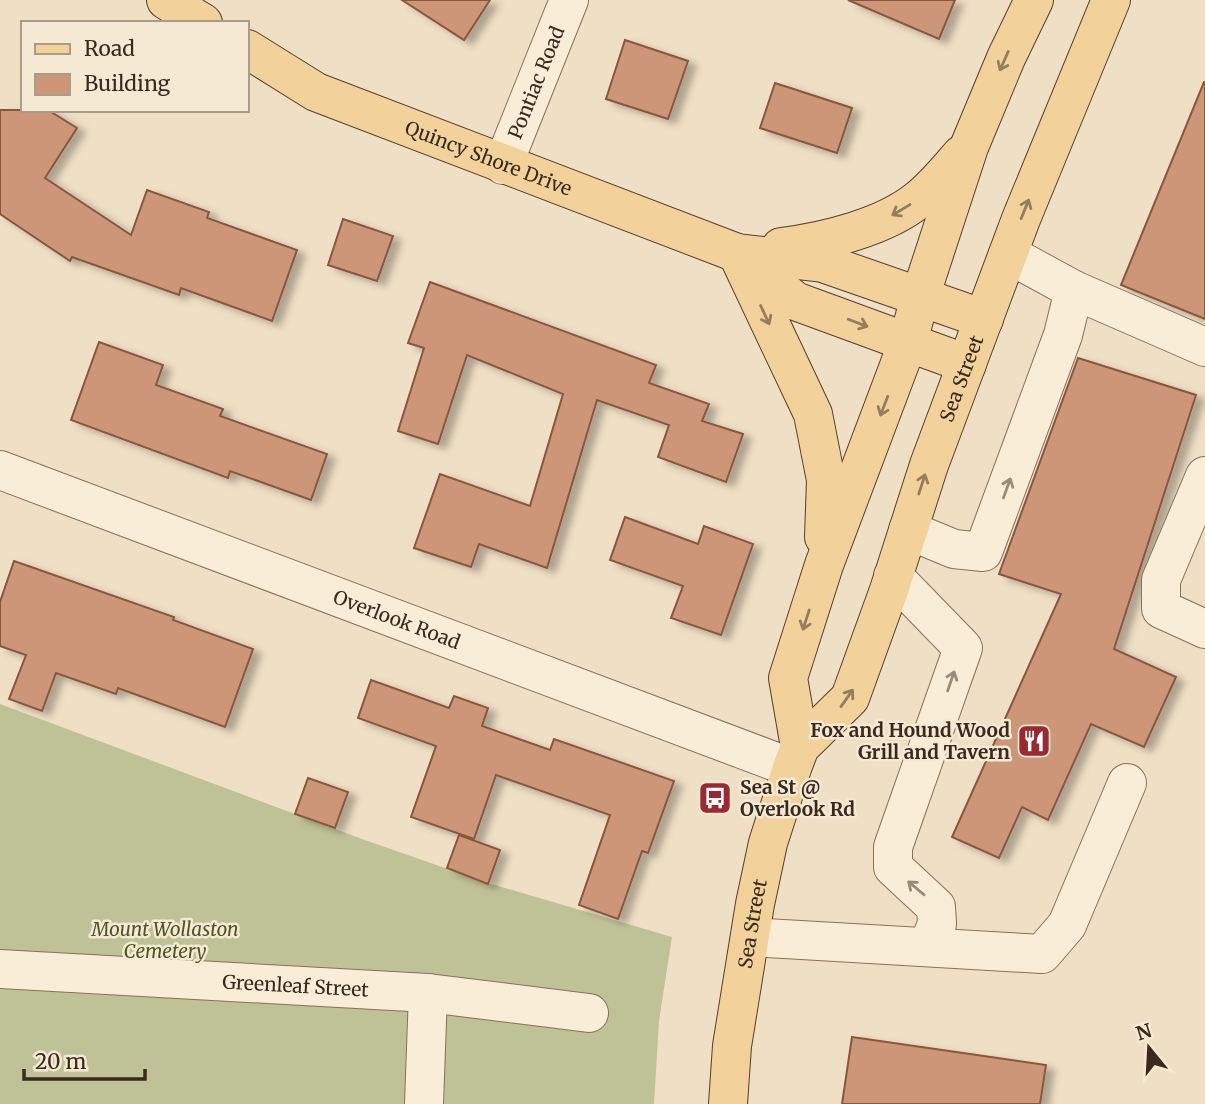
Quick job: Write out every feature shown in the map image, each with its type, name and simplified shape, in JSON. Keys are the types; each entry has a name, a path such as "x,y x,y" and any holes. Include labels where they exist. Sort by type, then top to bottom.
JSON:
{"main road":[{"path":"166,0 199,21"},
{"name":"Sea Street","path":"728,1104 732,1046 768,844 796,757 788,678 824,565 908,342 969,147 1006,58 1034,0"},
{"name":"Sea Street","path":"796,757 850,698 929,466 1008,254 1111,0"},
{"name":"Quincy Shore Drive","path":"248,51 316,92 737,253 823,262 984,319"},
{"path":"824,565 826,481 813,414 737,253 813,243 886,219 918,200 969,147"},
{"name":"Quincy Shore Drive","path":"737,253 795,301 967,364"}],"street":[{"name":"Pontiac Road","path":"503,165 569,0"},
{"path":"1008,254 1074,290 1205,347"},
{"path":"908,530 954,549 983,552 1063,335 1074,290"},
{"name":"Overlook Road","path":"0,470 796,757"},
{"path":"1205,476 1161,580 1161,609 1205,629"},
{"path":"893,576 963,648 893,847 893,867 936,907 937,925 928,946"},
{"path":"750,937 1042,954 1067,925 1127,783"},
{"name":"Greenleaf Street","path":"0,969 428,993 589,1013"},
{"path":"424,1104 428,993"}],"green space":[{"name":"Mount Wollaston Cemetery","path":"0,704 488,883 672,937 659,1021 654,1104 0,1104"}],"building":[{"path":"402,0 490,0 464,40"},
{"path":"848,0 955,0 939,39"},
{"path":"625,40 688,61 668,119 606,99"},
{"path":"1205,82 1205,319 1121,285"},
{"path":"775,83 852,108 837,153 760,128"},
{"path":"0,110 51,112 77,128 45,178 131,235 147,190 209,212 207,218 297,250 272,321 181,288 179,295 72,257 70,261 0,214"},
{"path":"343,219 393,236 377,281 328,265"},
{"path":"430,282 656,365 649,383 709,404 702,421 743,434 726,482 658,457 669,425 597,400 547,568 479,544 471,567 414,548 440,474 530,506 563,394 467,355 438,444 398,431 424,348 408,343"},
{"path":"99,342 163,365 156,385 223,409 220,416 327,454 311,500 230,471 228,478 71,420"},
{"path":"1078,358 1196,395 1114,649 1176,677 1144,747 1091,724 1048,820 1022,807 999,858 952,837 1061,594 999,574"},
{"path":"625,517 698,544 704,526 753,544 721,635 671,618 683,586 610,560"},
{"path":"14,561 174,617 173,620 253,649 225,727 118,688 116,694 56,673 42,711 9,699 26,655 0,646 0,602"},
{"path":"371,680 449,708 454,696 488,708 482,726 550,750 554,739 674,781 648,853 642,851 618,919 579,905 610,815 496,775 474,839 411,817 436,746 358,718"},
{"path":"308,778 348,792 335,828 295,814"},
{"path":"459,835 500,850 488,884 447,868"},
{"path":"852,1037 1046,1065 1040,1104 842,1104"}],"place":[{"name":"Fox and Hound Wood Grill and Tavern","path":"1034,741"},
{"name":"Sea St @ Overlook Rd","path":"715,798"}]}
